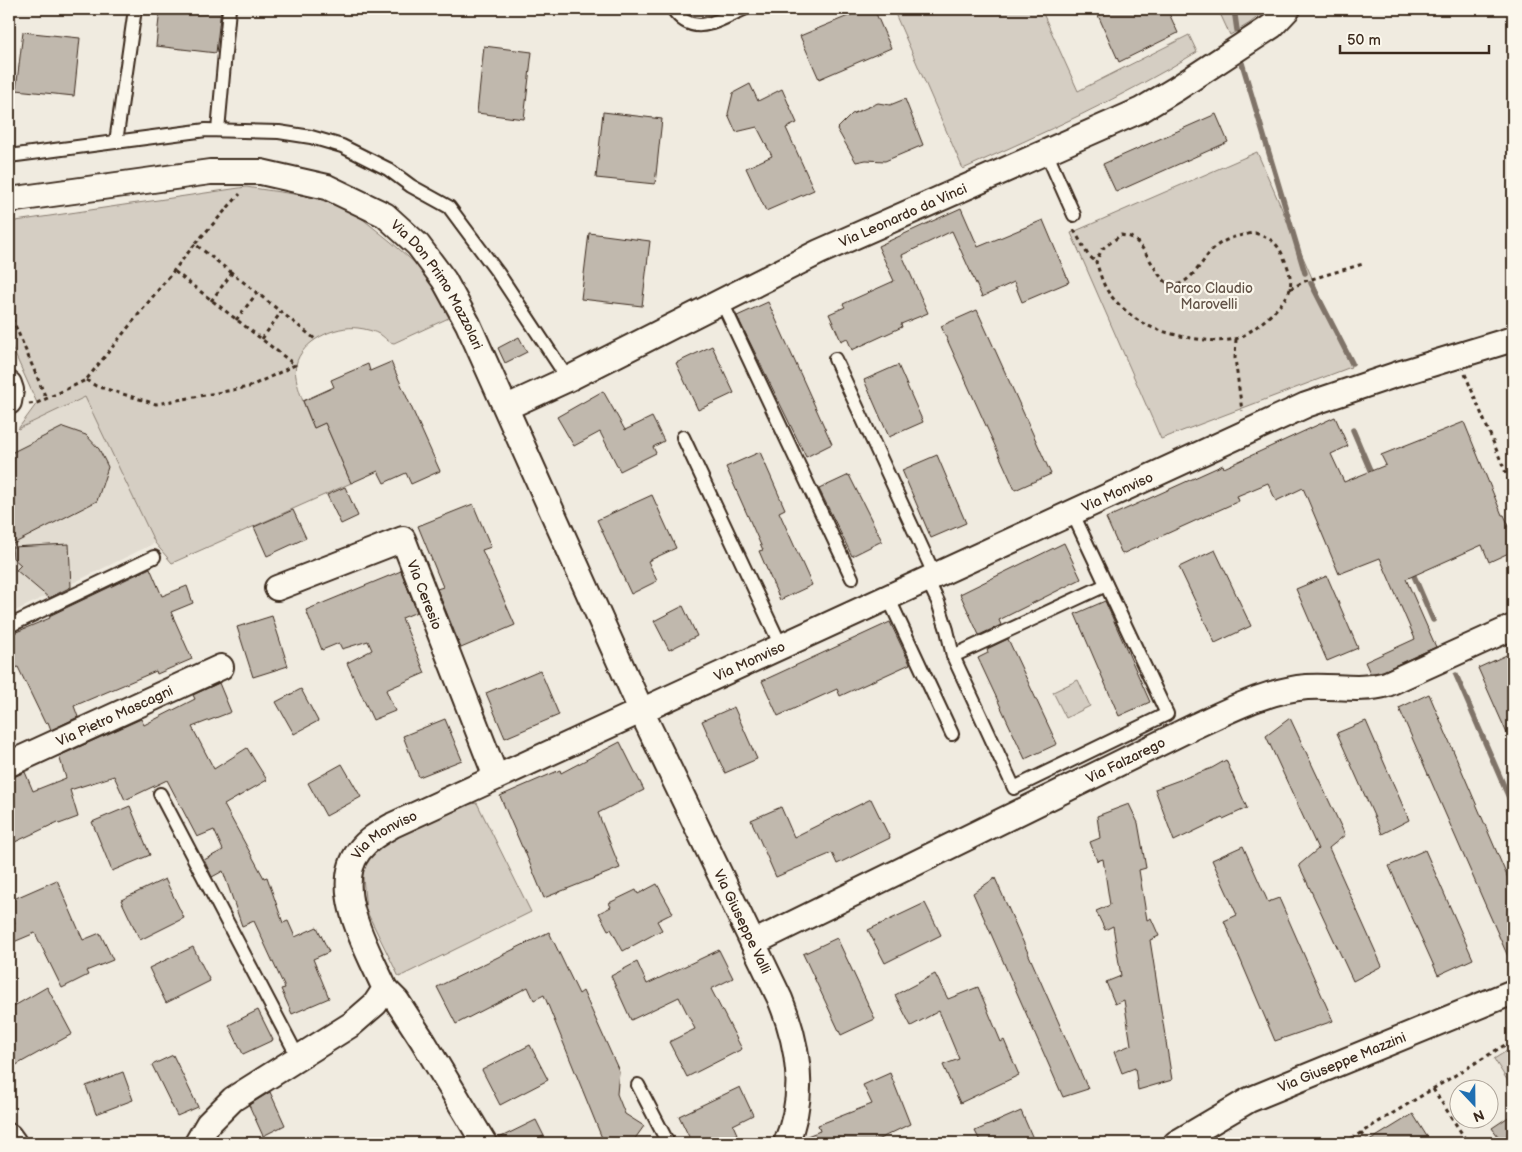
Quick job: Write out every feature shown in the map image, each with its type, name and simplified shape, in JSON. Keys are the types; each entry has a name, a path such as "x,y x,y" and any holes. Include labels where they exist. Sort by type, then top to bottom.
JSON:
{"street":[{"name":"Via Leonardo da Vinci","path":"507,406 568,379 819,252 1141,110 1272,26 1288,9"},
{"name":"Via Don Primo Mazzolari","path":"9,200 210,172 261,172 327,187 385,215 418,245 444,280 461,310 507,406 526,453 642,710"},
{"name":"Via Monviso","path":"484,1143 423,1041 397,1001 385,990 353,916 349,901 348,882 358,851 370,839 392,825 1306,405 1513,339"},
{"name":"Via Ceresio","path":"276,588 403,540 496,777"},
{"name":"Via Falzarego","path":"753,944 1177,734 1262,697 1290,689 1337,686 1360,689 1373,688 1387,684 1513,627"},
{"name":"Via Pietro Mascagni","path":"9,764 221,667"},
{"name":"Via Giuseppe Valli","path":"642,710 786,1013 796,1053 799,1076 798,1101 786,1143"},
{"path":"197,1143 213,1118 232,1099 360,1018 375,1004 385,990"},
{"name":"Via Giuseppe Mazzini","path":"1176,1143 1249,1100 1513,992"},
{"path":"9,1136 14,1143"}],"lane":[{"path":"116,142 135,9"},
{"path":"218,130 229,9"},
{"path":"673,9 682,20 696,26 706,25 744,9"},
{"path":"9,156 218,130 279,132 311,137 342,146 388,170 411,186 449,207 498,273 568,379"},
{"path":"1046,152 1074,215"},
{"path":"721,300 852,578"},
{"path":"834,359 931,577 948,630 953,656 1014,788 1167,714 1072,512"},
{"path":"683,437 780,646"},
{"path":"9,626 154,557"},
{"path":"953,656 1106,585"},
{"path":"888,597 952,734"},
{"path":"160,794 298,1057"},
{"path":"638,1085 668,1143"}],"path":[{"path":"14,395 37,403 86,380 195,244 242,191"},
{"path":"1074,215 1074,229 1088,255 1096,262 1109,294 1138,321 1152,328 1201,340 1219,341 1236,339 1263,322 1280,305 1290,289 1305,281 1363,264"},
{"path":"1096,262 1102,249 1121,236 1132,238 1166,282 1174,284 1183,283 1194,273 1213,249 1237,235 1255,233 1269,238 1282,252 1289,269 1290,289"},
{"path":"195,244 315,339"},
{"path":"86,380 96,386 156,404 249,387 295,365 174,271"},
{"path":"211,301 232,273"},
{"path":"236,320 257,293"},
{"path":"9,311 46,398"},
{"path":"262,339 282,312"},
{"path":"1236,339 1235,358 1243,414"},
{"path":"1458,355 1513,490"},
{"path":"1344,1143 1513,1040"},
{"path":"1433,1089 1468,1143"},
{"path":"1361,1133 1368,1143"}],"shaded area":[{"path":"85,397 155,543 9,614 9,434"}],"green space":[{"path":"893,9 1041,9 1078,91 1189,35 1197,52 1111,100 963,169"},
{"path":"1218,9 1267,9 1250,23 1230,35"},
{"name":"Parco Claudio Marovelli","path":"1257,152 1351,367 1161,439 1071,233"},
{"path":"246,187 314,197 355,213 416,264 453,316 394,343 373,331 361,328 340,329 321,336 312,342 299,356 296,365 295,371 298,387 314,428 325,423 351,483 172,563 155,543 85,397 18,429 37,403 9,341 9,222"},
{"path":"1078,680 1090,706 1066,718 1053,692"},
{"path":"477,803 531,912 399,977 366,910 362,866 389,839 465,805"},
{"path":"1513,1047 1513,1083 1512,1081 1509,1083 1494,1059"}],"building":[{"path":"160,9 221,9 216,53 156,46"},
{"path":"865,9 874,9 891,48 819,79 800,36"},
{"path":"1106,9 1167,9 1178,33 1119,62 1097,13"},
{"path":"23,32 80,38 74,96 16,90"},
{"path":"484,46 532,52 524,119 477,113"},
{"path":"750,84 758,101 782,89 797,123 786,128 814,190 766,211 746,168 772,156 757,127 736,132 728,114 733,93"},
{"path":"905,99 923,145 885,161 866,160 856,162 837,129 852,114 878,103 890,105"},
{"path":"603,112 662,119 655,184 596,178"},
{"path":"1216,114 1228,142 1116,192 1103,164"},
{"path":"961,208 978,247 1043,220 1069,282 1022,302 1014,282 982,297 952,231 902,255 928,313 901,324 902,327 852,350 847,338 841,341 829,314 845,307 843,304 894,281 878,246"},
{"path":"589,233 650,241 642,306 581,299"},
{"path":"768,302 832,444 806,457 737,316"},
{"path":"977,310 1051,474 1015,490 941,326"},
{"path":"519,337 527,352 505,363 498,348"},
{"path":"712,346 734,393 698,410 676,363"},
{"path":"391,362 440,471 411,484 406,473 384,483 378,471 351,483 325,423 314,428 303,401 334,387 331,380 368,364 370,371"},
{"path":"898,365 923,422 889,437 864,380"},
{"path":"603,391 625,430 652,417 664,441 653,447 656,453 620,471 600,432 574,446 557,417"},
{"path":"1335,417 1348,446 1331,454 1344,482 1386,465 1381,455 1464,422 1502,515 1504,515 1513,535 1513,551 1489,562 1482,545 1406,579 1436,647 1375,673 1370,673 1365,662 1415,639 1380,558 1339,574 1303,488 1276,501 1268,483 1237,496 1239,501 1122,554 1106,518 1223,465 1224,468"},
{"path":"63,427 86,435 99,449 108,467 97,501 11,545 9,525 9,454"},
{"path":"760,452 785,509 779,512 812,585 780,600 759,551 763,550 726,467"},
{"path":"937,455 966,523 931,538 902,470"},
{"path":"849,475 882,541 852,556 819,489"},
{"path":"345,487 358,516 341,524 327,495"},
{"path":"652,495 676,548 648,561 657,581 631,594 597,520"},
{"path":"473,504 491,547 482,550 515,625 461,648 437,589 443,587 418,526"},
{"path":"293,510 306,538 267,556 254,527"},
{"path":"1064,543 1081,579 999,620 1001,625 979,635 960,594"},
{"path":"69,544 71,587 49,598 16,570 21,565 13,558 12,547"},
{"path":"1215,550 1251,626 1215,643 1179,567"},
{"path":"150,568 162,596 187,586 193,603 171,612 192,659 157,674 156,671 74,706 78,717 51,730 48,722 45,723 18,667 9,671 9,635 50,618 49,616"},
{"path":"401,571 417,612 402,618 425,673 386,690 395,711 373,720 347,663 372,650 368,641 342,649 339,643 322,650 306,610"},
{"path":"1327,576 1358,648 1327,661 1296,589"},
{"path":"1105,601 1150,702 1119,716 1075,614"},
{"path":"683,606 697,636 669,650 654,621"},
{"path":"272,616 288,666 253,677 237,627"},
{"path":"890,622 910,664 840,696 837,689 778,716 762,681"},
{"path":"1008,639 1057,744 1025,759 978,658 988,653 987,649"},
{"path":"1513,652 1513,747 1478,668"},
{"path":"540,670 559,715 505,738 486,693"},
{"path":"219,683 231,712 192,727 214,769 247,748 267,780 224,805 264,878 267,877 283,923 288,921 295,937 317,927 329,952 313,959 329,998 292,1014 281,989 285,988 254,921 242,926 223,871 212,877 204,860 223,850 214,830 197,837 167,780 125,800 114,776 70,790 78,817 59,824 58,822 15,842 9,827 9,779 25,772 33,791 66,778 59,756 141,719 144,725 195,699 193,695"},
{"path":"301,689 318,721 294,734 276,702"},
{"path":"1429,694 1513,890 1513,968 1399,708"},
{"path":"734,707 757,759 725,773 702,721"},
{"path":"1290,718 1345,835 1329,848 1382,966 1353,981 1299,865 1318,849 1266,736"},
{"path":"445,719 462,760 419,777 403,736"},
{"path":"1366,721 1409,820 1382,834 1337,733"},
{"path":"620,742 644,790 598,813 620,868 544,898 500,796 560,770 561,773"},
{"path":"1226,760 1247,808 1174,841 1155,789 1212,768"},
{"path":"342,764 361,797 326,816 308,783"},
{"path":"871,799 890,838 837,864 832,853 776,877 751,820 781,807 794,837"},
{"path":"1129,804 1138,823 1146,868 1139,870 1147,920 1151,918 1159,936 1150,940 1172,1080 1138,1090 1135,1068 1122,1073 1114,1052 1131,1045 1124,1000 1115,1004 1106,982 1121,976 1113,926 1105,930 1096,911 1110,905 1103,859 1097,861 1090,842 1100,838 1097,816"},
{"path":"130,806 150,855 112,871 92,822"},
{"path":"1243,846 1268,902 1279,898 1333,1021 1275,1041 1224,921 1237,915 1212,860"},
{"path":"1425,850 1473,959 1438,975 1389,866"},
{"path":"995,878 1088,1089 1063,1097 973,893"},
{"path":"165,879 184,918 140,940 121,900"},
{"path":"57,880 83,940 100,933 113,960 86,971 88,975 62,988 35,933 9,944 9,927 15,923 9,909 9,901"},
{"path":"657,884 673,913 657,921 662,930 623,951 611,929 608,930 599,913 611,907 609,903 636,890 638,894"},
{"path":"925,903 941,935 885,963 868,930"},
{"path":"549,932 579,994 583,991 619,1071 617,1094 625,1114 644,1126 634,1140 624,1143 604,1143 544,995 534,1000 528,987 456,1024 437,987"},
{"path":"837,938 875,1019 841,1035 803,954"},
{"path":"193,947 210,981 166,1003 149,968"},
{"path":"719,950 733,978 711,989 742,1049 687,1077 669,1042 695,1029 679,997 631,1020 611,976 637,962 647,984"},
{"path":"935,974 948,999 978,987 1001,1042 1004,1040 1019,1075 960,1103 943,1065 959,1059 939,1011 911,1026 895,995"},
{"path":"47,987 72,1034 9,1069 9,1009"},
{"path":"258,1010 273,1040 243,1054 229,1025"},
{"path":"530,1045 548,1080 500,1105 482,1070"},
{"path":"173,1055 198,1107 177,1116 152,1065"},
{"path":"123,1072 133,1100 96,1114 86,1086"},
{"path":"890,1073 910,1124 871,1143 801,1143 802,1138 820,1131 818,1125 872,1104 863,1085"},
{"path":"740,1087 753,1115 733,1125 737,1134 719,1143 692,1143 679,1116"},
{"path":"270,1092 285,1125 263,1136 249,1105"},
{"path":"1021,1111 1035,1143 981,1143 975,1131"},
{"path":"1413,1114 1431,1143 1366,1143"},
{"path":"1513,1114 1513,1143 1503,1143 1493,1130 1500,1130 1500,1123"},
{"path":"536,1120 544,1136 528,1143 498,1143 497,1139"}],"waterway":[{"path":"1234,9 1237,30"},
{"path":"1242,63 1305,273"},
{"path":"1311,283 1352,363"},
{"path":"1353,430 1373,477"},
{"path":"1411,569 1433,620"},
{"path":"1456,675 1513,807"}]}
